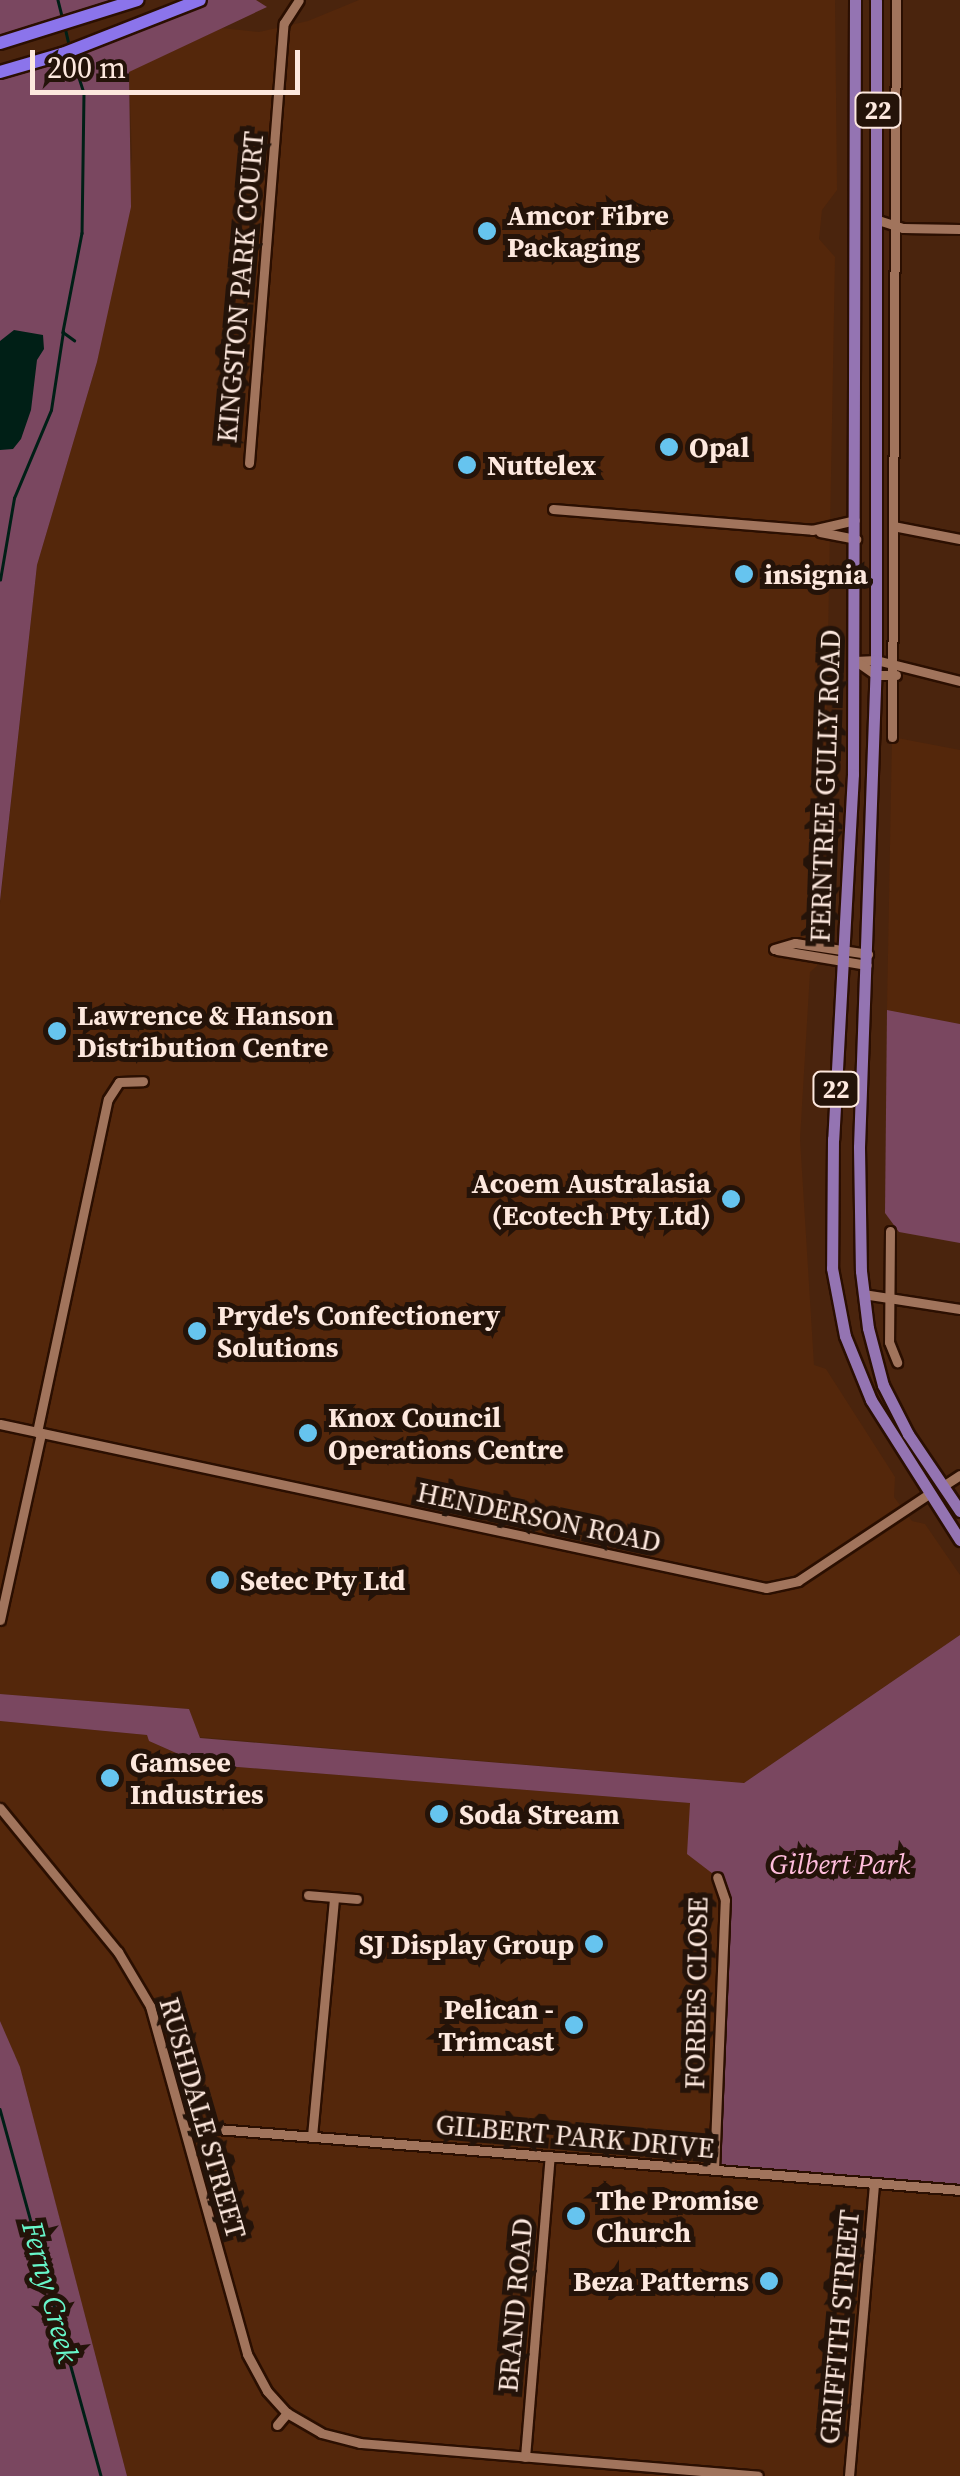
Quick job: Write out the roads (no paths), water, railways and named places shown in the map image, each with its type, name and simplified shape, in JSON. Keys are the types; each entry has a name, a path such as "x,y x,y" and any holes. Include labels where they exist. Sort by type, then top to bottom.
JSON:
{"highway":[{"path":"0,43 54,30 137,0"},
{"path":"0,72 62,54 200,0"}],"main road":[{"name":"FERNTREE GULLY ROAD","path":"855,0 855,661 845,956 832,1139 836,1293 845,1336 871,1400 960,1540"},
{"name":"FERNTREE GULLY ROAD","path":"876,0 876,676 858,1176 863,1294 883,1384 908,1434 960,1511"},
{"path":"856,219 879,227"},
{"path":"856,233 879,227"},
{"path":"856,539 866,530 877,500"},
{"path":"836,1293 863,1294"},
{"path":"929,1494 942,1486"}],"street":[{"name":"KINGSTON PARK COURT","path":"249,463 284,23 298,0"},
{"path":"892,737 896,0"},
{"path":"879,227 960,229"},
{"path":"554,509 812,530 856,539"},
{"path":"812,530 856,520"},
{"path":"893,526 960,539"},
{"path":"855,661 876,660 893,670 960,681"},
{"path":"855,661 876,676 893,670"},
{"path":"845,956 795,943 774,950 868,959"},
{"path":"0,1620 108,1099 119,1082 143,1080"},
{"path":"890,1231 889,1342 897,1362"},
{"path":"863,1294 960,1309"},
{"name":"HENDERSON ROAD","path":"0,1424 766,1588 798,1582 929,1494"},
{"path":"942,1486 960,1475"},
{"name":"RUSHDALE STREET","path":"0,1808 138,1981 159,2028 247,2354 264,2388 287,2413 322,2433 347,2441 666,2472 758,2476"},
{"name":"FORBES CLOSE","path":"714,2170 725,1900 717,1876"},
{"path":"308,1895 357,1900"},
{"path":"312,2136 334,1898"},
{"name":"GILBERT PARK DRIVE","path":"187,2132 214,2128 960,2190"},
{"name":"BRAND ROAD","path":"525,2457 550,2156"},
{"name":"GRIFFITH STREET","path":"848,2476 874,2183"},
{"path":"276,2425 287,2413"}],"waterway":[{"path":"58,0 63,20"},
{"path":"65,27 69,44"},
{"path":"72,56 84,93 82,233 63,332 74,340"},
{"path":"0,580 14,498 51,410 63,332"},
{"name":"Ferny Creek","path":"0,2109 101,2476"}],"place":[{"name":"Amcor Fibre Packaging","path":"487,231"},
{"name":"Opal","path":"669,447"},
{"name":"Nuttelex","path":"467,465"},
{"name":"insignia","path":"744,574"},
{"name":"Lawrence & Hanson Distribution Centre","path":"57,1031"},
{"name":"Acoem Australasia (Ecotech Pty Ltd)","path":"731,1199"},
{"name":"Pryde's Confectionery Solutions","path":"197,1331"},
{"name":"Knox Council Operations Centre","path":"308,1433"},
{"name":"Setec Pty Ltd","path":"220,1580"},
{"name":"Gamsee Industries","path":"110,1778"},
{"name":"Soda Stream","path":"439,1814"},
{"name":"SJ Display Group","path":"594,1944"},
{"name":"Pelican - Trimcast","path":"574,2025"},
{"name":"The Promise Church","path":"576,2216"},
{"name":"Beza Patterns","path":"769,2281"}],"park label":[{"name":"Gilbert Park","path":"840,1864"}]}
